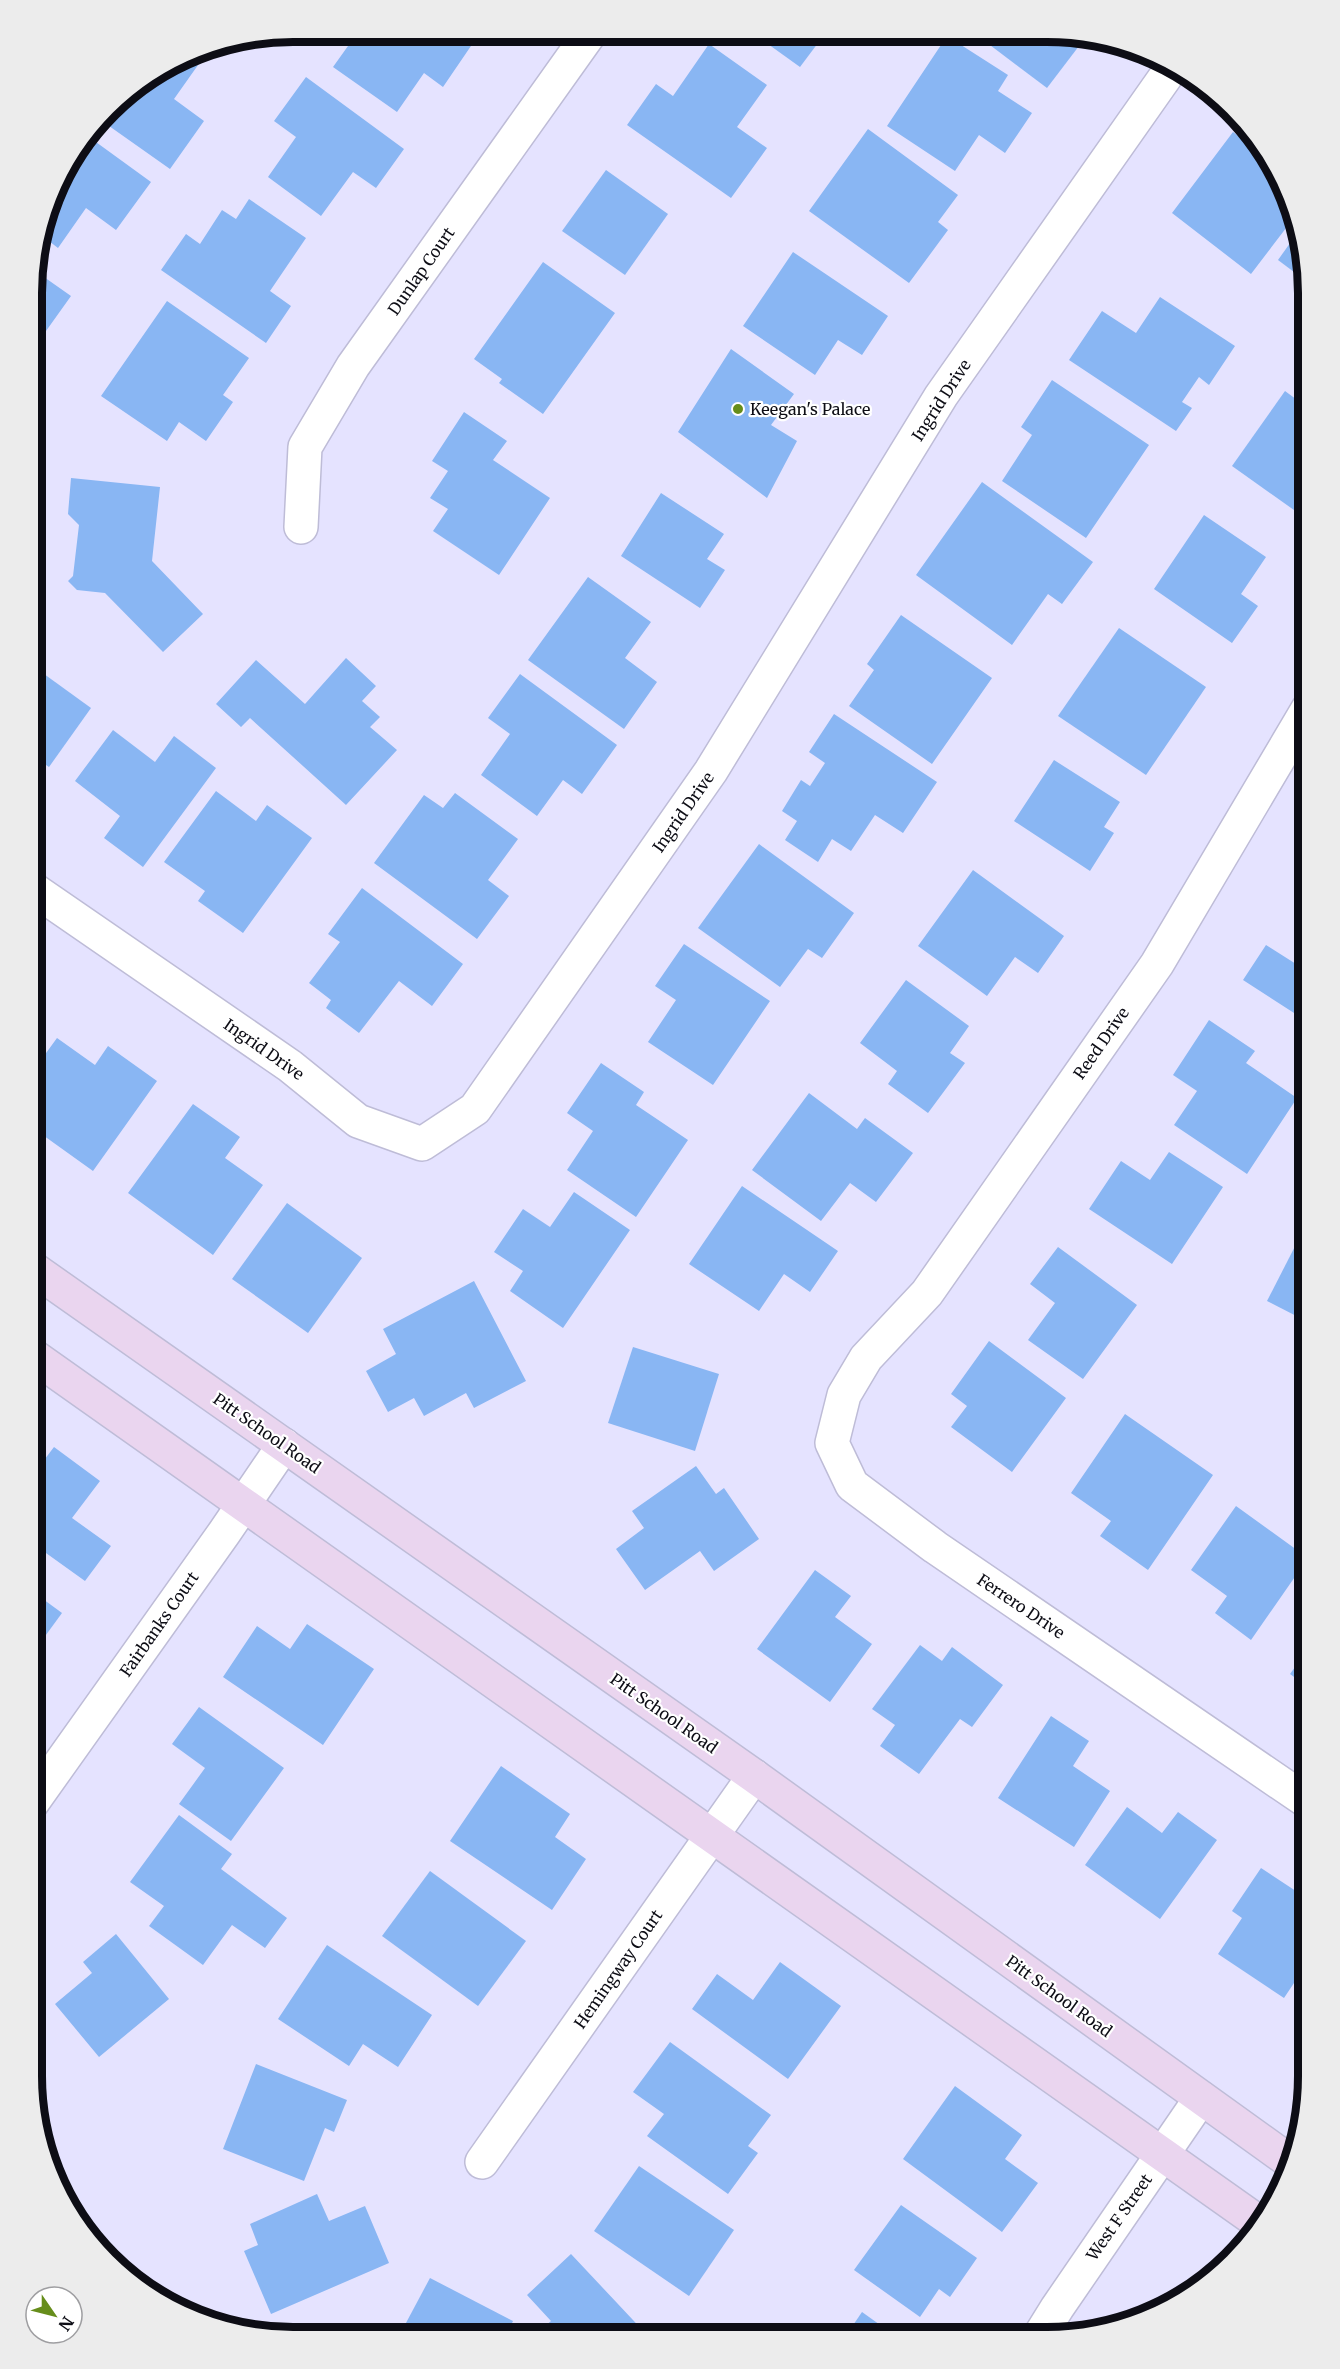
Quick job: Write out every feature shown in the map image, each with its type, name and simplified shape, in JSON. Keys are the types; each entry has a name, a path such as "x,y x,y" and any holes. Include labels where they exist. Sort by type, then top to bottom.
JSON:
{"main road":[{"name":"Pitt School Road","path":"42,1274 754,1776 1285,2158"},
{"path":"42,1362 1253,2219"}],"street":[{"name":"Dunlap Court","path":"301,527 305,447 354,366 584,42"},
{"name":"Ingrid Drive","path":"42,896 290,1066 358,1121 422,1144 475,1109 711,771 941,396 1168,74"},
{"name":"Reed Drive","path":"866,1358 927,1293 1157,964 1298,726"},
{"name":"Ferrero Drive","path":"866,1358 844,1395 832,1443 852,1485 935,1547 1298,1795"},
{"name":"Fairbanks Court","path":"42,1789 284,1445"},
{"name":"Hemingway Court","path":"482,2162 754,1776"},
{"name":"West F Street","path":"1045,2327 1201,2098"}],"building":[{"path":"351,42 473,43 443,87 424,73 397,112 333,67"},
{"path":"765,42 819,42 800,67"},
{"path":"943,42 956,42 1008,75 998,91 1032,113 1005,153 979,135 955,171 887,126"},
{"path":"986,42 1076,44 1079,46 1047,88"},
{"path":"709,44 767,85 737,127 767,148 731,198 627,125 656,84 673,96"},
{"path":"202,59 174,99 204,121 170,169 107,125 128,104 154,84"},
{"path":"306,77 404,149 376,188 353,172 321,216 268,177 296,137 274,121"},
{"path":"868,129 958,195 938,222 948,230 909,283 809,211"},
{"path":"1233,132 1249,144 1256,154 1279,197 1288,225 1251,274 1172,213"},
{"path":"94,140 151,182 116,230 86,208 58,248 48,240 55,212 68,182"},
{"path":"606,170 668,214 625,275 562,231"},
{"path":"249,199 306,238 270,291 291,306 266,343 161,270 186,234 200,244 222,210 236,219"},
{"path":"1292,240 1297,274 1278,260"},
{"path":"793,252 888,316 862,355 838,340 815,375 743,326"},
{"path":"543,262 615,313 543,414 499,383 502,379 474,359"},
{"path":"43,276 71,296 46,331 42,328"},
{"path":"1160,297 1235,346 1209,385 1199,377 1182,402 1192,408 1176,431 1069,360 1102,311 1136,333"},
{"path":"167,301 249,358 223,395 233,402 206,441 179,422 167,441 101,396"},
{"name":"Keegan's Palace","path":"731,349 794,394 771,425 797,441 767,498 678,432"},
{"path":"1052,380 1149,445 1086,538 1002,481 1032,435 1021,427"},
{"path":"1285,391 1298,401 1298,513 1232,466"},
{"path":"464,412 507,441 493,460 550,498 499,575 433,531 448,509 430,498 448,471 432,461"},
{"path":"71,478 160,487 152,561 203,614 163,652 105,593 77,590 68,581 73,576 79,525 68,514"},
{"path":"982,482 1093,562 1062,604 1048,594 1012,645 916,575"},
{"path":"661,493 724,534 707,559 725,570 700,608 621,556"},
{"path":"1204,515 1266,557 1241,594 1258,606 1232,643 1154,589"},
{"path":"588,577 651,622 625,658 657,682 624,729 528,660"},
{"path":"901,615 992,678 932,764 849,706 874,670 867,664"},
{"path":"1119,628 1206,687 1146,775 1058,716"},
{"path":"346,658 376,686 362,701 380,717 370,727 397,750 346,805 250,718 241,727 216,704 256,660 305,704"},
{"path":"42,673 91,708 49,767 42,762"},
{"path":"520,674 617,745 582,794 563,780 537,816 481,775 510,734 488,718"},
{"path":"834,714 937,782 903,833 875,815 851,851 832,839 818,862 785,840 797,821 782,811 801,780 810,786 825,763 809,752"},
{"path":"113,730 155,762 174,736 216,768 143,867 104,838 120,816 75,781"},
{"path":"1054,760 1120,802 1104,827 1114,833 1090,871 1014,821"},
{"path":"216,791 256,821 267,805 312,838 243,933 198,901 205,891 164,862"},
{"path":"455,793 518,839 488,880 509,896 477,939 374,863 424,795 443,808"},
{"path":"759,844 854,913 822,958 808,949 780,987 698,928"},
{"path":"973,870 1064,936 1038,973 1015,957 987,996 918,946"},
{"path":"362,888 463,964 432,1006 399,981 359,1033 326,1008 331,1000 309,983 340,942 328,934"},
{"path":"684,944 770,1001 713,1085 648,1042 676,1000 655,986"},
{"path":"1266,945 1296,964 1298,961 1298,1016 1243,980"},
{"path":"906,980 969,1026 950,1053 965,1063 928,1113 888,1084 897,1071 860,1043"},
{"path":"1209,1020 1255,1051 1246,1063 1297,1098 1247,1174 1174,1125 1197,1091 1173,1075"},
{"path":"57,1038 95,1065 108,1046 157,1081 93,1171 42,1134 42,1059"},
{"path":"601,1063 644,1092 636,1105 688,1140 636,1217 567,1170 593,1131 567,1113"},
{"path":"809,1093 857,1129 865,1118 913,1153 876,1202 850,1183 821,1221 752,1170"},
{"path":"193,1104 240,1137 225,1158 263,1185 213,1255 128,1193"},
{"path":"1169,1152 1223,1187 1172,1264 1089,1209 1121,1161 1150,1180"},
{"path":"742,1186 838,1251 810,1292 784,1274 759,1311 689,1264"},
{"path":"574,1192 630,1230 563,1328 510,1291 523,1271 494,1252 523,1209 550,1227"},
{"path":"287,1203 362,1258 308,1333 232,1279"},
{"path":"1298,1241 1298,1317 1267,1301"},
{"path":"1058,1247 1137,1305 1083,1379 1028,1340 1055,1303 1030,1284"},
{"path":"474,1281 526,1381 474,1408 466,1393 424,1416 414,1398 388,1412 366,1371 396,1354 383,1329"},
{"path":"989,1341 1066,1398 1012,1472 951,1427 967,1406 951,1394"},
{"path":"633,1347 719,1374 695,1451 608,1423"},
{"path":"1125,1414 1213,1475 1148,1570 1100,1536 1111,1521 1071,1493"},
{"path":"54,1447 100,1481 72,1518 111,1546 85,1581 42,1550 42,1463"},
{"path":"696,1466 716,1494 724,1488 759,1539 714,1571 700,1551 645,1590 616,1549 644,1528 632,1511"},
{"path":"1236,1506 1298,1551 1298,1572 1251,1640 1215,1613 1227,1596 1191,1570"},
{"path":"815,1570 851,1596 835,1617 872,1644 830,1702 757,1649"},
{"path":"42,1598 62,1613 42,1640"},
{"path":"307,1624 374,1669 323,1745 223,1677 257,1626 290,1649"},
{"path":"920,1645 942,1661 952,1647 1003,1685 972,1727 960,1719 919,1774 880,1746 895,1725 872,1709"},
{"path":"1298,1663 1298,1680 1290,1674"},
{"path":"199,1707 284,1768 231,1841 179,1804 205,1768 172,1744"},
{"path":"1051,1716 1089,1741 1073,1766 1110,1791 1074,1847 998,1798"},
{"path":"501,1766 570,1814 555,1837 586,1859 552,1910 450,1841"},
{"path":"1127,1807 1162,1833 1178,1812 1217,1840 1160,1919 1085,1865"},
{"path":"179,1815 232,1854 221,1869 287,1918 265,1948 232,1925 203,1965 149,1926 164,1906 130,1882"},
{"path":"1261,1868 1298,1892 1298,1977 1284,1998 1218,1954 1242,1918 1232,1911"},
{"path":"430,1871 526,1941 478,2006 382,1936"},
{"path":"116,1934 169,1999 99,2057 55,2004 92,1973 83,1962"},
{"path":"327,1945 432,2015 398,2067 363,2044 349,2066 278,2019"},
{"path":"780,1962 841,2006 788,2079 692,2009 717,1974 753,2000"},
{"path":"670,2042 771,2115 748,2146 758,2153 728,2194 647,2136 664,2114 633,2092"},
{"path":"256,2064 347,2100 334,2132 325,2128 304,2181 223,2149"},
{"path":"955,2086 1022,2135 1005,2159 1038,2183 1002,2232 903,2159"},
{"path":"639,2166 734,2230 689,2296 594,2231"},
{"path":"317,2194 329,2221 365,2206 389,2263 271,2314 244,2251 258,2245 250,2224"},
{"path":"901,2205 977,2258 950,2297 939,2289 920,2317 854,2270"},
{"path":"571,2254 640,2327 544,2327 551,2321 527,2295"},
{"path":"430,2278 513,2321 510,2327 404,2327"},
{"path":"862,2312 883,2327 852,2327"}],"place":[{"name":"Keegan's Palace","path":"738,409"}]}
